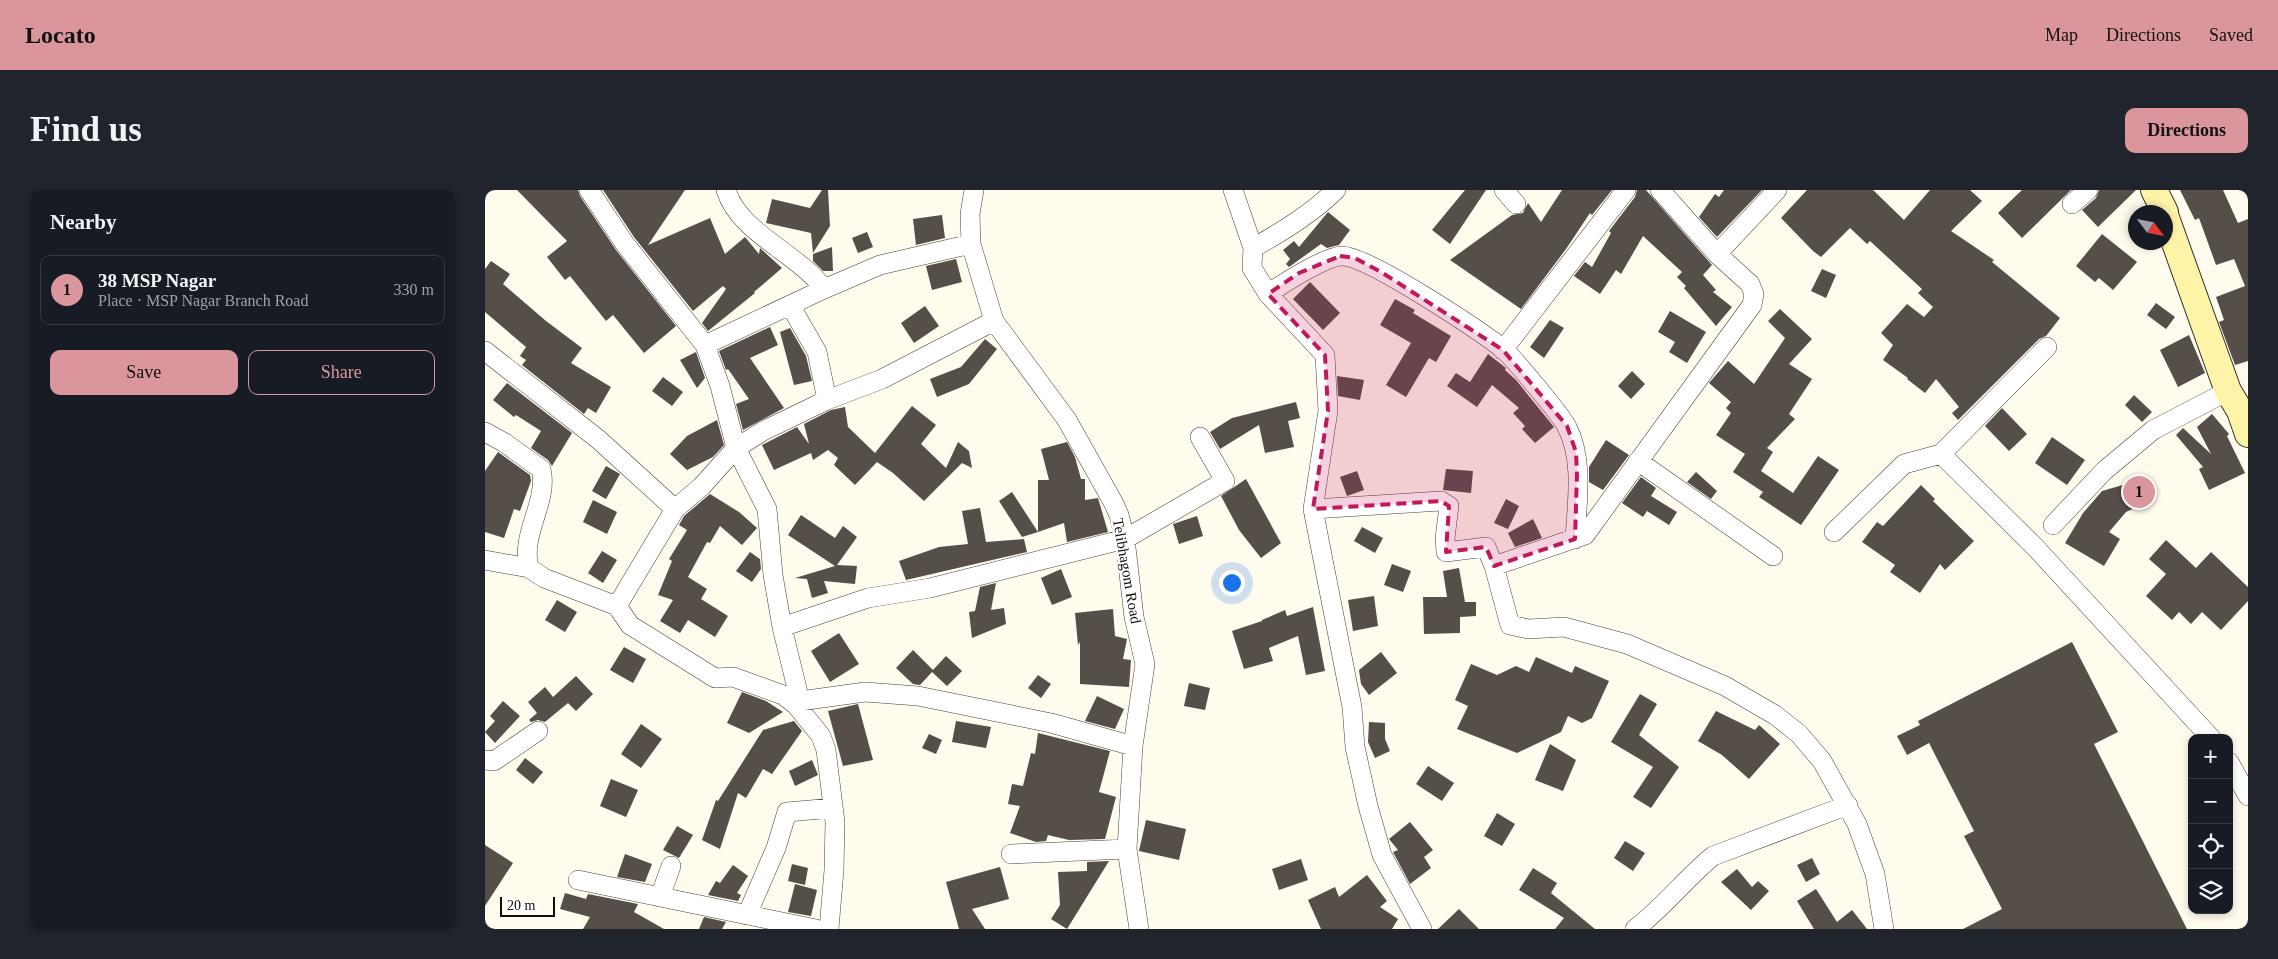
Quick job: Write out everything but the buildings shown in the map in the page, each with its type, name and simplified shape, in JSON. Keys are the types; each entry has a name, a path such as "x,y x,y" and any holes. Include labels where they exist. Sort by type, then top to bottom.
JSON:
{"street":[{"path":"589,190 625,244 705,345 720,386 736,448 767,509 773,576 798,703 821,736 826,750 833,808 834,870 829,929"},
{"path":"727,190 730,202 741,217 805,269 824,289"},
{"name":"Telibhagom Road","path":"974,190 970,214 971,244 995,321 1067,420 1113,502 1119,515 1125,539 1135,617 1145,664 1133,746 1127,849 1139,929"},
{"path":"1233,190 1253,248 1253,268 1268,294 1325,355 1328,411 1313,509 1353,707 1355,747 1368,806 1381,855 1422,929"},
{"path":"1253,248 1282,232 1320,205 1336,190"},
{"path":"1503,350 1626,190"},
{"path":"1494,566 1585,535 1752,305 1754,294 1750,284 1717,254 1660,190"},
{"path":"1717,254 1777,190"},
{"path":"2072,204 2089,190"},
{"path":"2154,190 2161,205"},
{"path":"2053,525 2104,471 2153,430 2241,411 2173,235"},
{"path":"705,345 790,304 880,265 971,244"},
{"path":"1268,294 1299,274 1340,256 1355,258 1430,300 1503,350 1567,426 1576,452 1575,539"},
{"path":"790,304 817,352 827,400"},
{"path":"617,606 675,509 702,486 736,448 763,431 827,400 882,379 995,321"},
{"path":"1834,532 1904,464 1941,454 2047,347"},
{"path":"485,351 598,439 675,509"},
{"path":"485,432 505,443 541,469 544,485 527,549 529,568"},
{"path":"782,627 868,598 930,588 1125,539 1225,481 1200,437"},
{"path":"1941,454 2034,546 2207,734"},
{"path":"1638,461 1773,556"},
{"path":"1313,509 1441,501 1449,506 1445,538 1446,552 1486,547 1494,566 1510,625 1528,629 1564,627 1594,633 1627,644 1725,686 1775,715 1799,734 1822,761 1848,805 1875,874 1884,929"},
{"path":"485,560 529,568 544,578 617,606 630,625 715,678 733,677 783,695 798,703 865,692 918,696 1051,723 1133,746"},
{"path":"485,760 494,761 538,731"},
{"path":"2233,769 2248,796"},
{"path":"1635,929 1658,912 1698,868 1713,856 1848,805"},
{"path":"747,915 776,848 787,812 833,808"},
{"path":"1011,854 1127,849"},
{"path":"660,897 671,866"},
{"path":"578,880 816,929"}],"highlighted area":[{"path":"1340,256 1355,258 1381,272 1503,350 1567,426 1576,452 1575,539 1494,566 1486,547 1446,552 1449,506 1441,501 1313,509 1328,411 1325,355 1268,294 1299,273"}],"place":[{"name":"38 MSP Nagar","path":"2139,492"}]}
